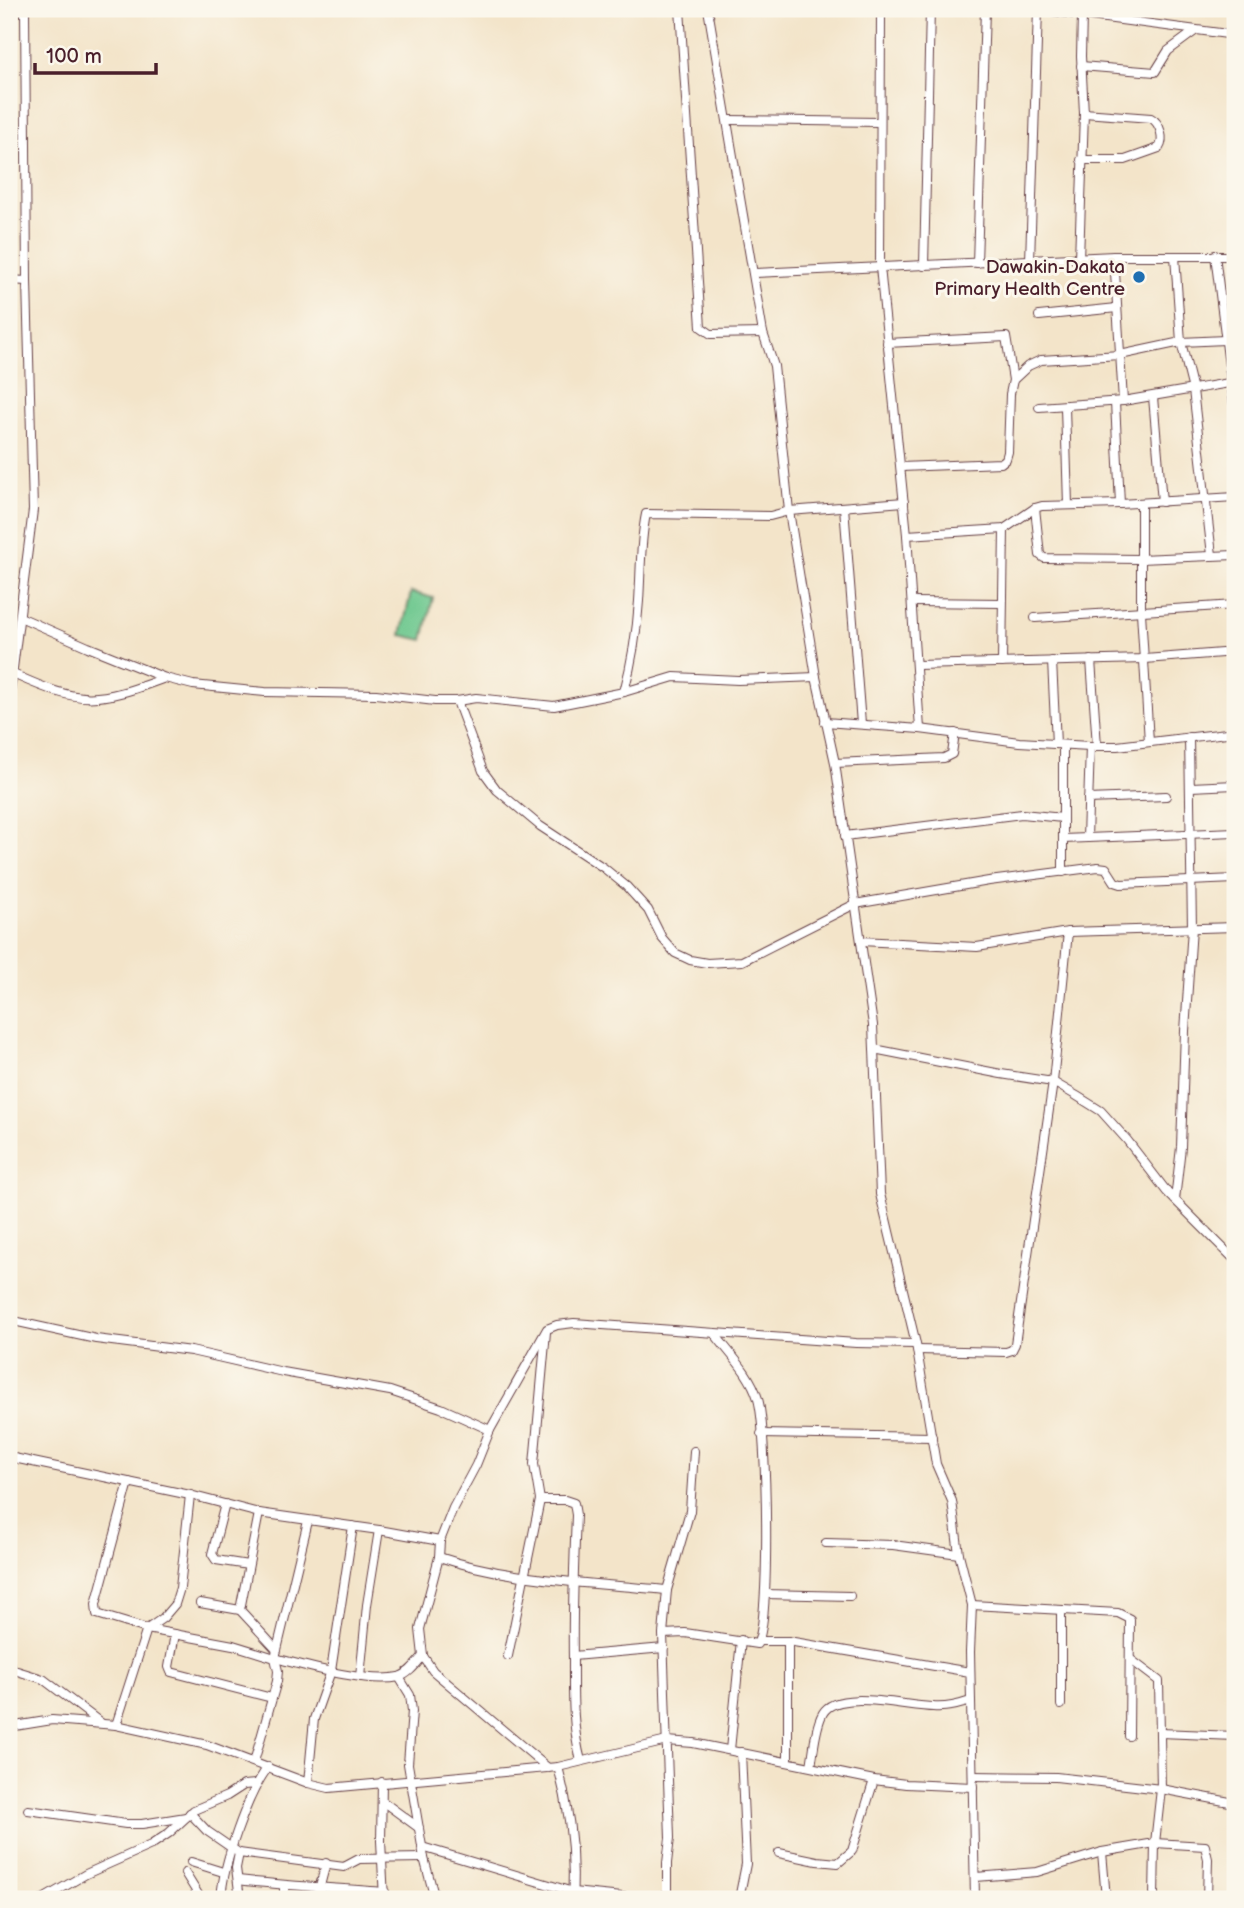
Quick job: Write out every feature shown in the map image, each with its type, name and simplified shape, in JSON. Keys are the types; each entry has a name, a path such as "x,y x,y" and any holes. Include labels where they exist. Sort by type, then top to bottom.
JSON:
{"street":[{"path":"9,700 33,510 27,281 25,9"},
{"path":"680,9 701,327 711,334 763,333"},
{"path":"708,9 755,273 763,333 774,366 789,511 816,677 835,763 861,941 873,1025 880,1194 917,1347 936,1464 952,1501 959,1554 972,1605 970,1672 975,1899"},
{"path":"881,9 878,122 880,267 913,602 920,729"},
{"path":"924,266 929,9"},
{"path":"977,263 985,9"},
{"path":"1030,261 1038,9 1235,35"},
{"path":"1079,259 1084,113 1082,15"},
{"path":"1081,66 1155,72 1168,51 1195,31"},
{"path":"1081,160 1125,160 1159,148 1162,142 1158,124 1151,118 1084,113"},
{"path":"727,120 878,122"},
{"path":"1215,255 1235,413"},
{"path":"1175,256 1181,342 1193,390 1212,555"},
{"path":"755,273 1114,257 1235,256"},
{"path":"1114,257 1120,355 1120,504"},
{"path":"9,280 27,281"},
{"path":"1039,316 1117,308"},
{"path":"887,343 1006,337 1013,380 1008,452 1001,463 901,467"},
{"path":"1013,380 1028,366 1041,360 1120,355 1181,342 1225,340"},
{"path":"1039,407 1119,402 1233,383"},
{"path":"1153,397 1162,502"},
{"path":"1065,407 1068,505"},
{"path":"907,535 1004,529 1042,506 1235,497"},
{"path":"624,692 638,621 640,550 646,514 770,516 789,511 904,502"},
{"path":"1141,503 1141,612 1149,742"},
{"path":"844,507 861,724"},
{"path":"1035,508 1042,557 1140,559 1235,555"},
{"path":"1002,663 1004,529"},
{"path":"913,602 1003,603"},
{"path":"1035,618 1235,605"},
{"path":"20,617 88,648 165,678 193,685 265,692 376,694 435,701 477,698 554,706 624,692 674,677 738,680 816,677"},
{"path":"917,665 1145,659 1235,652"},
{"path":"1087,838 1093,746 1091,660"},
{"path":"1052,661 1063,818 1063,872"},
{"path":"13,674 53,692 88,700 120,695 165,678"},
{"path":"457,701 478,758 497,790 540,826 604,867 626,886 648,910 663,938 675,953 690,960 707,963 742,961 855,904 1063,872 1103,867 1115,882 1121,884 1235,879"},
{"path":"825,722 1093,746 1235,732"},
{"path":"835,763 944,758 952,754 956,733"},
{"path":"1175,1200 1181,1147 1192,928 1189,737"},
{"path":"1191,787 1235,785"},
{"path":"1088,799 1167,796"},
{"path":"845,836 1022,814 1063,818"},
{"path":"1063,839 1235,832"},
{"path":"861,941 977,947 1069,932 1235,927"},
{"path":"548,1768 468,1698 442,1681 423,1656 420,1629 439,1557 440,1541 453,1508 477,1465 490,1430 547,1329 574,1323 917,1347 1006,1352 1012,1350 1053,1082 1069,932"},
{"path":"874,1049 1053,1082 1101,1111 1175,1200 1235,1260"},
{"path":"9,1320 96,1339 191,1351 283,1372 390,1391 441,1408 490,1430"},
{"path":"508,1656 540,1500 534,1464 547,1329"},
{"path":"714,1333 752,1385 759,1401 765,1498 765,1594 759,1641"},
{"path":"761,1434 932,1437"},
{"path":"667,1899 670,1839 663,1634 667,1590 690,1511 694,1451"},
{"path":"9,1457 190,1495 259,1513 440,1541"},
{"path":"129,1482 96,1604 97,1614 147,1629 276,1654 360,1677 399,1677 413,1669 423,1656"},
{"path":"116,1724 147,1629 163,1618 175,1604 180,1588 190,1495"},
{"path":"540,1500 565,1500 573,1503 576,1515 573,1716 574,1737 580,1761"},
{"path":"225,1504 212,1554 216,1560 248,1565"},
{"path":"240,1610 259,1513"},
{"path":"254,1762 272,1698 278,1671 276,1654 308,1521"},
{"path":"307,1783 314,1719 331,1671 353,1526"},
{"path":"360,1677 367,1605 379,1530"},
{"path":"826,1543 892,1545 959,1554"},
{"path":"439,1557 469,1567 667,1590"},
{"path":"765,1594 850,1596"},
{"path":"200,1603 240,1610 276,1654"},
{"path":"972,1605 1061,1612 1118,1613 1130,1619 1129,1736"},
{"path":"1061,1612 1061,1705"},
{"path":"663,1634 685,1633 757,1644 759,1641 789,1641 970,1672"},
{"path":"175,1634 169,1667 171,1672 272,1698"},
{"path":"730,1750 741,1640"},
{"path":"788,1761 789,1641"},
{"path":"573,1656 664,1648"},
{"path":"1130,1659 1159,1681 1161,1789 1155,1843 1154,1899"},
{"path":"9,1664 14,1670 43,1679 104,1725"},
{"path":"399,1677 410,1695 412,1711 408,1764 424,1858 435,1899"},
{"path":"811,1766 821,1715 833,1703 863,1701 949,1707 971,1701"},
{"path":"9,1727 52,1720 116,1724 207,1745 307,1783 340,1788 548,1768 667,1741 741,1752 874,1780 973,1787"},
{"path":"1160,1733 1235,1735"},
{"path":"739,1899 746,1864 741,1752"},
{"path":"558,1766 570,1819 573,1896"},
{"path":"220,1899 223,1872 236,1851 256,1784 268,1767"},
{"path":"973,1776 1056,1777 1161,1789 1235,1803"},
{"path":"779,1853 838,1863 852,1852 874,1780"},
{"path":"238,1880 320,1886 384,1896 382,1782"},
{"path":"43,1899 86,1874 150,1845 169,1833 188,1815 244,1785 256,1784"},
{"path":"382,1801 419,1828"},
{"path":"27,1810 126,1824 142,1824 188,1815"},
{"path":"188,1815 236,1851 344,1867 359,1859 424,1858"},
{"path":"975,1877 1037,1872 1102,1852 1155,1843 1205,1846 1208,1859 1208,1899"},
{"path":"422,1847 573,1896 642,1899"},
{"path":"236,1851 240,1899"},
{"path":"1102,1852 1106,1899"},
{"path":"191,1861 223,1872"},
{"path":"320,1899 320,1886 326,1863"},
{"path":"185,1873 201,1899"},
{"path":"284,1885 284,1899"}],"green space":[{"path":"411,592 433,598 423,640 401,635"}],"place":[{"name":"Dawakin-Dakata Primary Health Centre","path":"1139,277"}]}
